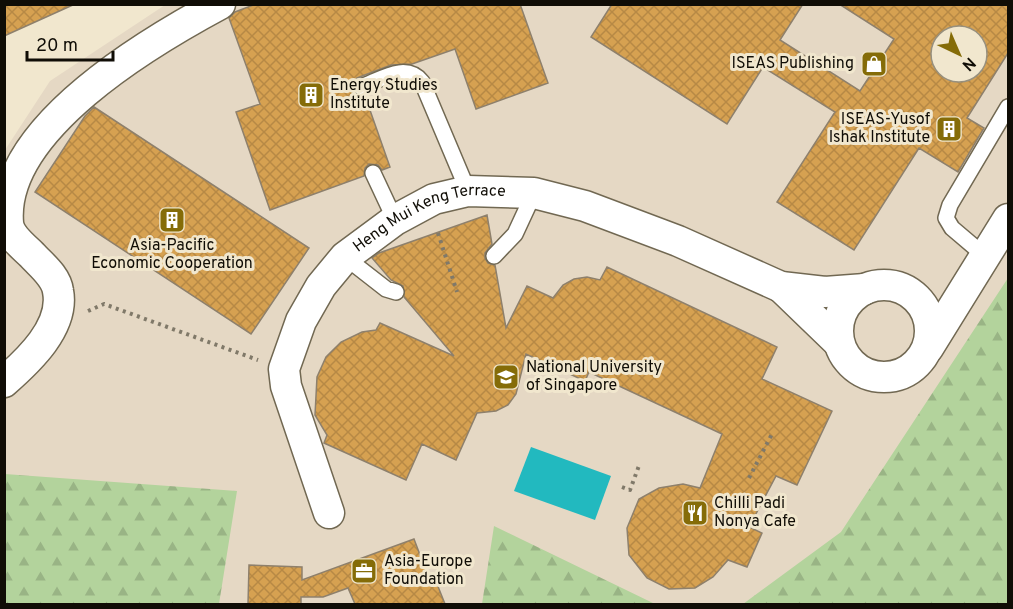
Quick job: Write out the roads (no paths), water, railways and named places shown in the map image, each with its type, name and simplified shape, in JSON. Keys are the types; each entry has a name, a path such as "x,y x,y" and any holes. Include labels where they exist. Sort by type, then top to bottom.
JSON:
{"street":[{"path":"4,382 38,348 52,325 58,291 51,275 12,235 8,224 8,204 16,174 36,139 60,111 162,35 220,4"},
{"name":"Heng Mui Keng Terrace","path":"329,513 286,386 284,369 301,321 321,286 345,257 394,220 434,199 468,190 534,193 585,206 678,241 781,287 825,292 865,289 879,285 906,291 942,289 968,281"},
{"name":"Heng Mui Keng Terrace","path":"781,287 838,342 849,363 869,376 892,378 914,367 928,348 1008,219"},
{"path":"838,342 838,321 848,302 865,289"},
{"path":"906,291 922,305 930,326 928,348"}],"lane":[{"path":"361,87 405,70 415,74 422,82 468,190"},
{"path":"985,256 952,228 946,218 950,205 1008,107"},
{"path":"373,173 394,220"},
{"path":"494,256 514,234 534,193"},
{"path":"345,257 386,289 396,292"}],"water":[{"path":"531,447 611,476 595,520 514,491"}],"place":[{"name":"ISEAS Publishing","path":"874,64"},
{"name":"Energy Studies Institute","path":"311,95"},
{"name":"ISEAS-Yusof Ishak Institute","path":"949,129"},
{"name":"Asia-Pacific Economic Cooperation","path":"172,220"},
{"name":"National University of Singapore","path":"506,377"},
{"name":"Chilli Padi Nonya Cafe","path":"695,513"},
{"name":"Asia-Europe Foundation","path":"364,571"}]}
